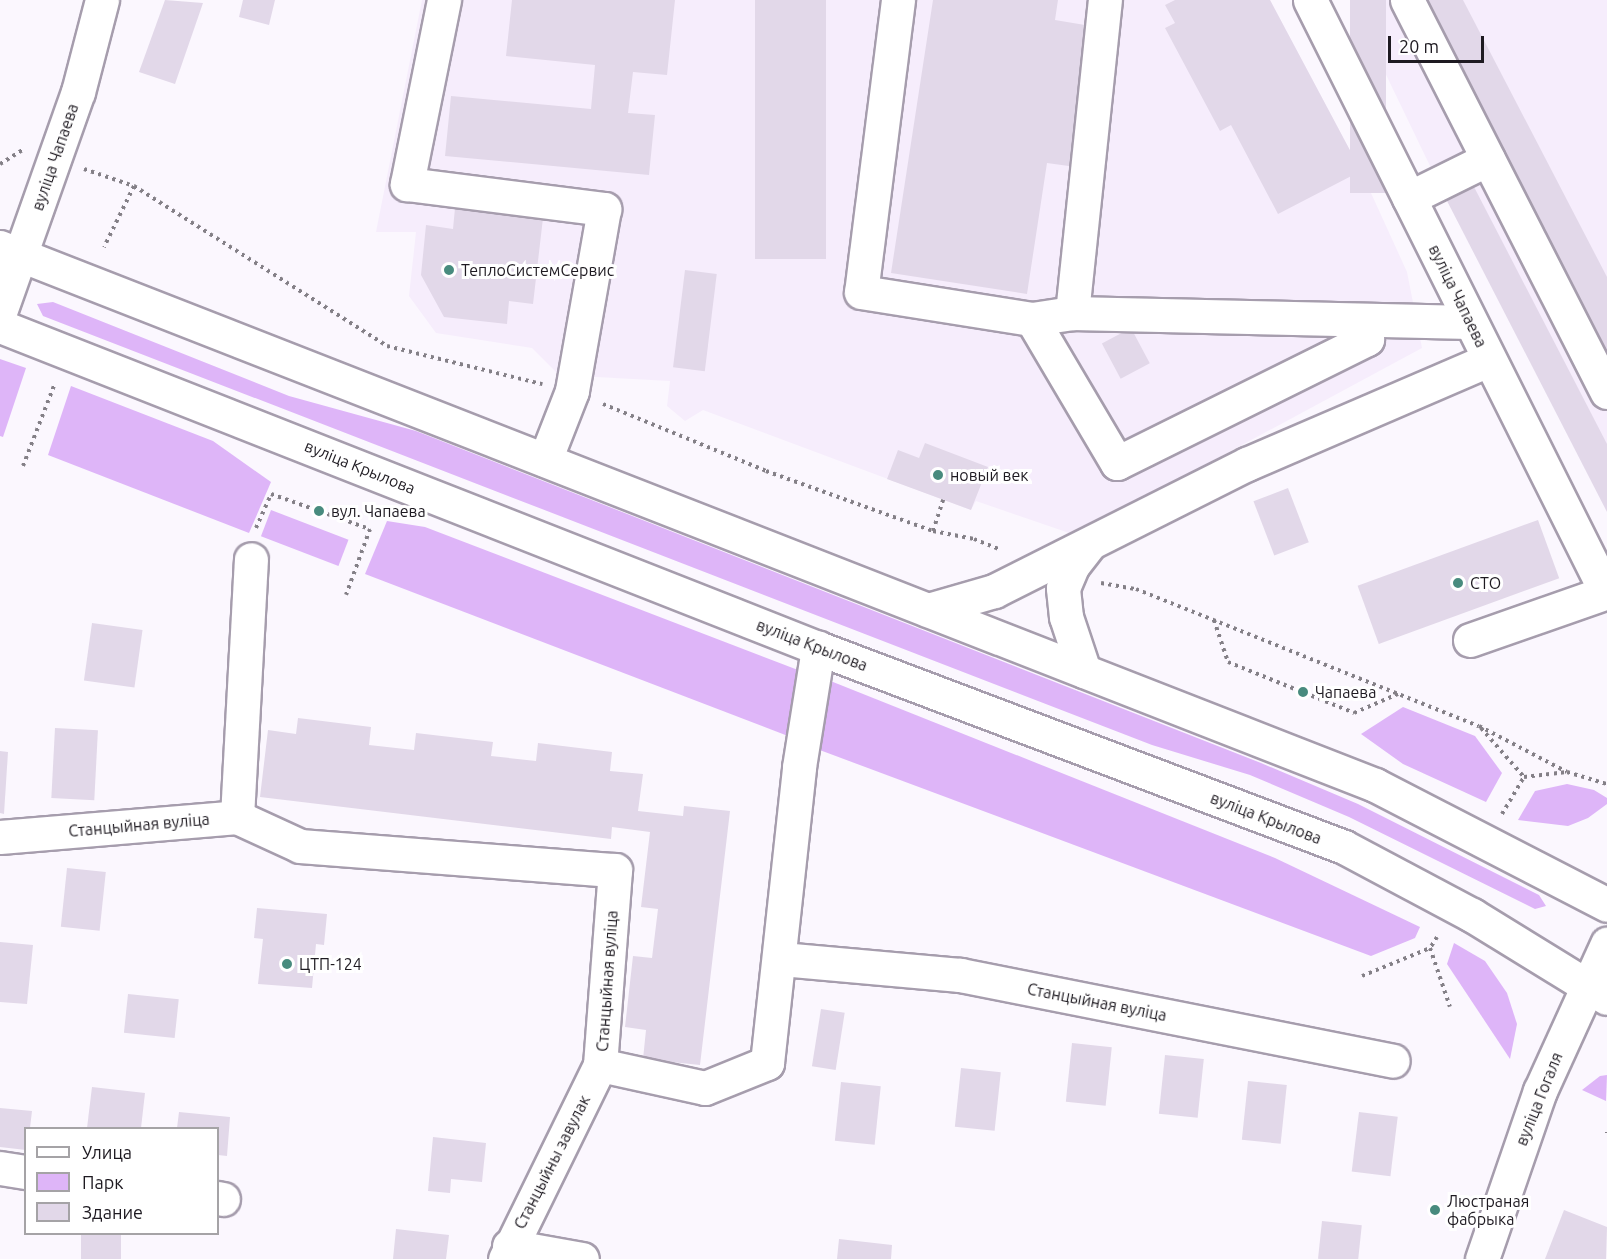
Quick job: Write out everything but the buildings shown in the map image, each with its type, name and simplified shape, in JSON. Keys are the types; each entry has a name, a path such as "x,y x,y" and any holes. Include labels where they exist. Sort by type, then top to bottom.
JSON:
{"street":[{"name":"вуліца Чапаева","path":"0,312 11,251 40,153 102,0"},
{"path":"444,0 407,184 604,209 572,391 545,460"},
{"path":"898,0 861,291 1032,319 1072,313 1470,322"},
{"path":"1072,313 1106,0"},
{"name":"вуліца Чапаева","path":"1310,0 1607,592"},
{"path":"1407,0 1607,392"},
{"path":"1409,198 1488,159"},
{"path":"11,251 1375,785 1607,904"},
{"path":"1032,319 1117,463 1367,339 1361,320"},
{"name":"вуліца Крылова","path":"0,326 818,648 1344,847 1472,915 1598,991"},
{"path":"928,610 994,591 1088,546 1247,464 1490,360"},
{"path":"1084,671 1066,617 1063,588 1073,565 1088,546"},
{"path":"237,817 252,547"},
{"path":"1470,640 1607,592"},
{"path":"781,958 799,767 818,648"},
{"name":"Станцыйная вуліца","path":"0,837 237,817 300,846 615,870 600,1065 705,1088 767,1063 781,958 960,975 1393,1061"},
{"name":"вуліца Гогаля","path":"1482,1259 1525,1130 1598,991 1607,944"},
{"name":"Станцыйны завулак","path":"507,1252 600,1065"},
{"path":"0,1168 24,1172"},
{"path":"507,1252 582,1259"}],"path":[{"path":"0,164 40,153 134,186 387,346 572,391"},
{"path":"104,247 134,186"},
{"path":"23,466 55,382"},
{"path":"252,547 272,494 370,529 346,595"},
{"path":"933,531 943,500"},
{"path":"1214,620 1227,662 1354,713 1399,694"},
{"path":"1479,726 1524,777"},
{"path":"1524,777 1567,771 1607,784"},
{"path":"1501,815 1524,777"},
{"path":"1362,976 1430,948 1437,937"},
{"path":"1430,948 1450,1007"}],"shaded area":[{"path":"422,0 1270,0 1361,171 1407,272 1422,348 1075,535 976,501 971,510 703,410 685,421 667,406 670,381 559,375 532,348 436,333 409,296 416,232 376,232"},
{"path":"1350,0 1607,0 1607,495 1445,197"}],"green space":[{"path":"53,302 289,396 416,431 1261,763 1358,804 1539,895 1546,906 1535,909 1349,817 1250,775 1152,745 43,316 37,304"},
{"path":"0,359 26,368 3,437 0,436"},
{"path":"71,386 213,441 271,482 249,533 48,455"},
{"path":"271,510 348,540 338,566 261,536"},
{"path":"387,521 425,527 798,670 788,736 365,574"},
{"path":"828,680 1275,858 1420,927 1415,938 1371,956 817,749"},
{"path":"1403,707 1475,736 1502,773 1486,802 1403,764 1361,734"},
{"path":"1567,784 1594,790 1607,798 1607,804 1588,818 1568,826 1518,820 1535,791"},
{"path":"1454,943 1485,961 1507,993 1517,1024 1510,1059 1447,964"},
{"path":"1607,1075 1606,1101 1582,1090 1600,1076"}],"place":[{"name":"ТеплоСистемСервис","path":"449,270"},
{"name":"новый век","path":"938,475"},
{"name":"вул. Чапаева","path":"319,511"},
{"name":"СТО","path":"1458,583"},
{"name":"Чапаева","path":"1303,692"},
{"name":"ЦТП-124","path":"287,964"},
{"name":"Люстраная фабрыка","path":"1435,1210"}]}
